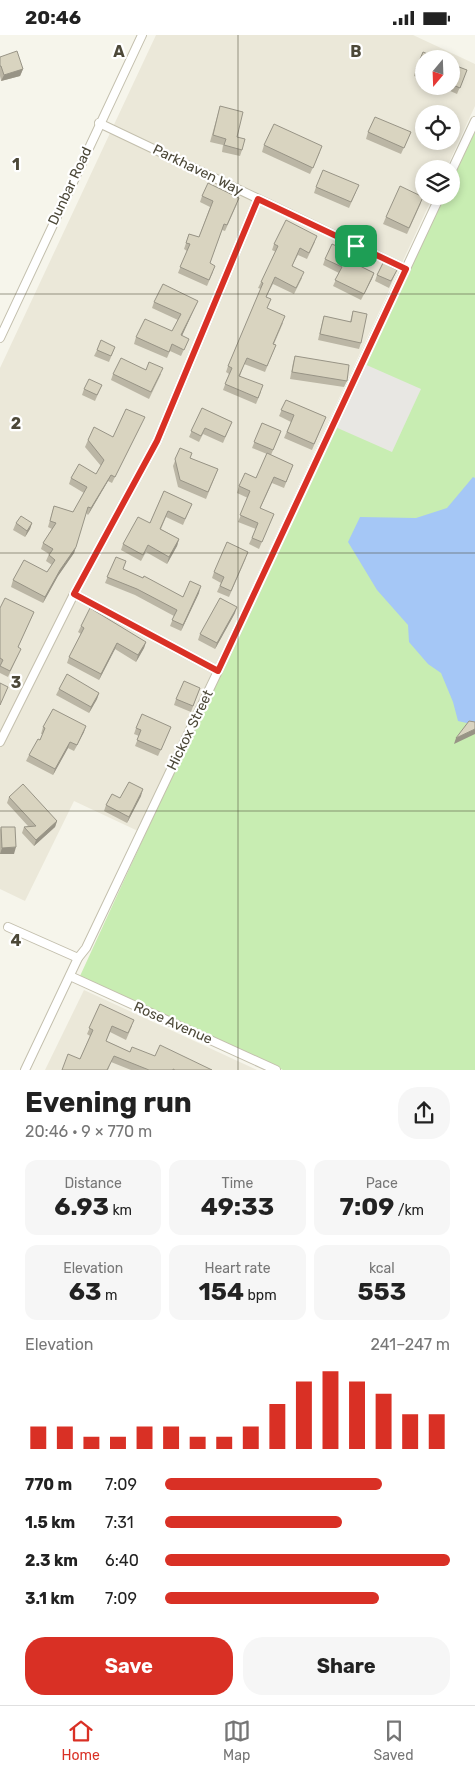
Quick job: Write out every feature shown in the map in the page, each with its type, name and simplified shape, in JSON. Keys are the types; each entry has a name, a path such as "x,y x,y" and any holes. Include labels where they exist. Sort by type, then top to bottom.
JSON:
{"street":[{"name":"Dunbar Road","path":"0,338 99,123 142,35"},
{"path":"457,160 475,121"},
{"name":"Parkhaven Way","path":"99,123 406,269"},
{"path":"0,742 74,594 157,441 258,199"},
{"name":"Hickox Street","path":"25,1070 78,958 86,948 218,671 436,205"},
{"path":"74,594 218,671"},
{"path":"8,927 78,958"},
{"name":"Rose Avenue","path":"70,976 276,1070"}],"shaded area":[{"path":"156,35 413,35 445,50 415,50 415,95 460,95 460,57 475,64 475,106 460,139 460,105 415,105 415,150 455,150 450,160 415,160 415,205 429,205 138,831 74,801 25,901 0,889 0,368"},
{"path":"362,363 421,389 392,452 333,426"},
{"path":"84,990 257,1070 45,1070"}],"green space":[{"path":"475,131 475,1070 283,1070 80,976 333,426 439,205 460,205 460,162"}],"water":[{"path":"473,477 475,478 475,725 458,721 453,702 441,673 428,664 409,642 408,625 377,590 348,542 360,517 416,518 447,508"}],"building":[{"path":"17,51 23,69 4,75 0,66 0,57"},
{"path":"460,67 467,70 460,88"},
{"path":"220,106 243,112 237,137 245,139 242,150 224,145 226,139 213,135"},
{"path":"375,117 411,132 404,148 368,132"},
{"path":"274,124 322,146 313,168 264,145"},
{"path":"323,170 359,185 351,202 316,187"},
{"path":"208,183 239,198 227,225 224,224 210,263 215,266 209,280 180,267 190,244 186,243 189,234 199,237 213,201 202,196"},
{"path":"400,186 415,193 415,205 419,205 409,228 386,217"},
{"path":"286,220 317,236 309,253 300,248 292,266 304,272 296,288 275,277 266,297 271,299 267,308 285,316 273,344 276,345 267,366 247,358 239,376 263,385 258,398 225,384 232,368 228,366 263,283 261,282 278,246 274,244"},
{"path":"332,244 343,249 340,256 374,273 364,294 335,280 342,267 325,259"},
{"path":"383,263 397,270 391,281 377,275"},
{"path":"163,284 198,301 181,335 189,339 184,350 172,344 169,352 136,337 145,319 172,331 181,314 154,302"},
{"path":"353,311 367,314 361,343 320,334 324,316 351,322"},
{"path":"101,340 115,347 111,356 97,350"},
{"path":"295,356 349,365 347,381 292,372"},
{"path":"121,358 146,370 149,362 163,368 151,392 113,374"},
{"path":"89,379 102,385 97,395 84,389"},
{"path":"286,400 326,417 314,444 287,432 294,415 281,410"},
{"path":"202,408 232,422 225,437 205,428 201,436 191,431"},
{"path":"126,409 145,417 115,477 111,475 91,508 88,507 76,547 45,597 13,580 24,560 47,572 55,560 49,555 53,549 43,543 56,523 50,521 54,506 73,512 87,487 71,478 79,464 96,474 104,460 88,440 94,427 113,437"},
{"path":"262,423 281,431 273,450 254,442"},
{"path":"180,448 192,453 190,458 218,469 208,492 180,480 175,459"},
{"path":"267,453 293,465 286,482 274,477 260,508 274,514 262,542 252,538 258,523 240,515 250,491 239,486 245,473 256,478"},
{"path":"164,491 192,504 185,519 168,511 160,529 179,539 169,557 148,545 143,555 123,544 138,517 150,523"},
{"path":"21,516 32,523 27,531 16,523"},
{"path":"227,542 248,552 231,591 220,586 224,577 214,572"},
{"path":"116,557 126,561 123,569 143,578 144,576 183,597 190,581 201,586 183,625 172,620 177,610 137,589 107,577"},
{"path":"5,598 34,612 18,647 21,649 10,671 0,666 3,660 0,658 0,608"},
{"path":"220,598 237,607 217,643 200,634"},
{"path":"90,608 146,642 138,655 117,643 101,674 69,657 84,628 81,626"},
{"path":"67,674 99,693 91,707 59,689"},
{"path":"184,681 200,688 193,706 176,699"},
{"path":"0,683 8,687 0,705"},
{"path":"53,709 86,726 77,745 70,742 55,769 29,755 38,739 40,740 45,728 43,727"},
{"path":"142,714 171,727 161,750 137,740 141,730 136,728"},
{"path":"469,721 475,722 475,729 456,738"},
{"path":"129,782 143,789 129,817 106,805 112,794 120,798"},
{"path":"23,784 57,821 36,840 24,827 36,826 9,797"},
{"path":"1,827 15,827 16,847 2,848"},
{"path":"100,1004 134,1020 128,1033 112,1026 106,1041 130,1052 132,1047 155,1056 160,1045 212,1070 149,1070 114,1056 107,1070 62,1070 68,1054 80,1059 93,1030 89,1028"}],"route":[{"path":"258,199 356,246 406,269 218,671 74,594 157,441 258,199"}]}
